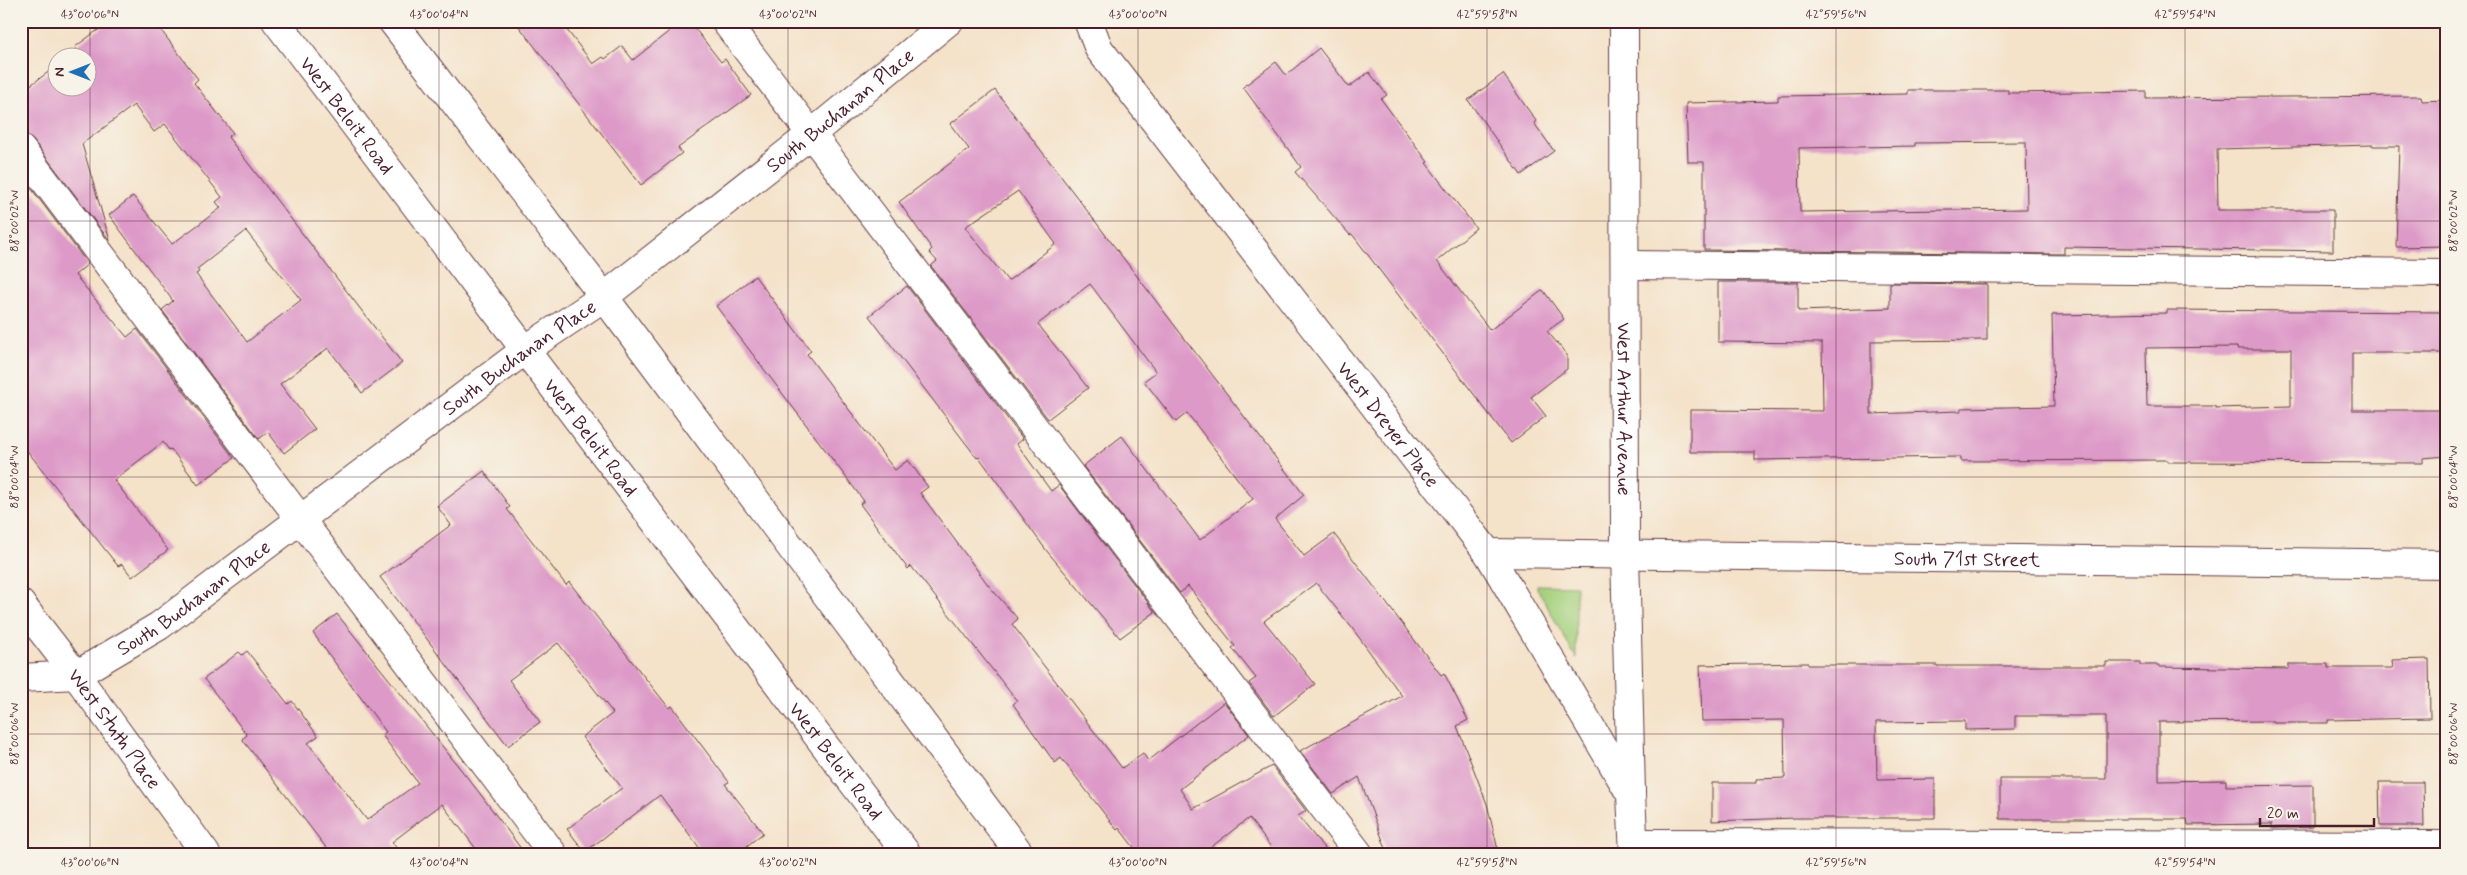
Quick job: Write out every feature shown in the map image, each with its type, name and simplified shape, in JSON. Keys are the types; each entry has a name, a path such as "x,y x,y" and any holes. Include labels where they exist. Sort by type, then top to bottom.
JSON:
{"street":[{"name":"West Beloit Road","path":"276,21 907,854"},
{"path":"392,21 604,297 1020,854"},
{"path":"725,21 1359,854"},
{"name":"South Buchanan Place","path":"76,675 159,626 525,350 604,297 810,135 949,21"},
{"name":"West Dreyer Place","path":"1088,21 1099,49 1488,553 1631,795 1634,848"},
{"name":"West Arthur Avenue","path":"1624,21 1626,265 1625,553 1631,795"},
{"path":"21,148 553,854"},
{"path":"1626,265 2446,273"},
{"name":"South 71st Street","path":"1488,553 1625,553 2446,564"},
{"name":"West Stuth Place","path":"21,604 76,675 206,854"},
{"path":"21,678 76,675"},
{"path":"1634,848 2446,844"}],"green space":[{"path":"1537,585 1576,586 1576,658 1537,588"}],"building":[{"path":"110,21 154,21 198,79 194,83 233,133 228,137 402,363 362,393 328,348 280,384 315,429 284,453 268,432 259,439 162,310 173,301 109,215 133,196 172,244 221,208 216,202 222,197 165,124 154,132 134,105 82,144 110,241 33,140 21,134 21,92 48,72 48,98 98,98 98,48 76,48","holes":["246,231 301,300 247,342 196,274 199,272 197,269"]},
{"path":"515,21 560,21 593,64 603,57 605,59 622,46 633,60 682,21 689,21 721,62 725,59 751,95 678,148 682,153 641,185"},
{"path":"1319,48 1349,87 1369,72 1387,95 1381,99 1428,162 1426,163 1476,228 1437,261 1490,330 1543,290 1564,319 1547,331 1567,355 1567,369 1531,397 1546,416 1511,443 1352,234 1350,235 1295,172 1301,167 1243,87 1276,62 1286,75"},
{"path":"1503,74 1536,121 1534,123 1554,151 1521,175 1468,100"},
{"path":"995,90 1304,495 1275,519 1304,556 1334,534 1441,675 1444,673 1468,720 1457,726 1487,804 1499,854 1388,854 1359,777 1333,794 1300,751 1402,696 1352,628 1316,583 1264,621 1315,684 1274,716 1249,683 1256,678 1232,648 1235,646 1188,586 1180,593 1083,466 1122,436 1200,540 1253,499 1187,413 1176,422 1144,381 1156,372 1090,284 1038,324 1088,388 1048,419 931,266 937,261 929,252 932,249 899,202 969,149 950,124","holes":["1018,191 1056,244 1008,281 965,227"]},
{"path":"1908,90 2008,90 2008,93 2146,91 2146,98 2421,96 2422,101 2446,100 2446,246 2396,247 2399,146 2373,145 2217,149 2218,210 2333,210 2333,251 2064,247 2064,254 1704,250 1704,162 1688,162 1686,103 1778,101 1778,96 1908,94","holes":["2026,142 2027,209 1800,212 1799,148 1915,146 1915,143"]},
{"path":"21,175 88,264 75,275 127,337 137,329 234,458 198,485 171,449 169,450 163,442 114,480 168,550 132,577 122,564 118,566 21,443"},
{"path":"755,276 811,351 807,354 895,470 908,460 928,487 920,493 989,586 1018,619 1012,624 1122,768 1143,753 1148,761 1224,702 1249,735 1180,789 1193,809 1272,766 1306,811 1298,816 1329,854 1276,854 1249,818 1202,854 1139,854 1119,828 1117,830 1061,758 1055,763 1013,704 1017,701 911,566 908,569 860,504 864,501 716,306"},
{"path":"1718,282 1798,282 1798,311 1890,308 1890,283 1987,284 1987,340 1871,341 1871,414 1961,411 1961,408 2054,406 2052,315 2167,313 2167,310 2446,312 2446,353 2352,353 2352,410 2446,410 2446,456 2423,458 2423,463 2168,462 2168,460 1961,461 1961,457 1755,460 1755,452 1690,452 1690,410 1823,411 1822,343 1718,342","holes":["2237,347 2237,349 2291,349 2291,406 2215,408 2215,406 2147,406 2146,348"]},
{"path":"907,286 1023,439 1017,444 1051,491 1059,485 1155,612 1120,638 1046,550 979,457 977,458 869,316"},
{"path":"484,471 510,507 507,509 566,585 569,582 669,708 672,706 729,782 725,784 763,833 737,854 704,854 660,795 585,852 567,829 622,788 582,737 613,713 558,643 509,680 540,722 508,746 380,577 451,525 437,506"},
{"path":"337,614 478,791 525,854 480,854 442,804 392,842 401,854 323,854 328,850 242,739 247,735 204,679 239,652 242,655 247,651 288,704 292,701 318,736 308,743 367,820 418,783 382,735 386,732 313,633"},
{"path":"2429,659 2430,718 2328,720 2328,723 2274,723 2274,721 2159,722 2159,781 2226,780 2226,786 2313,785 2313,827 2272,828 2272,824 2188,825 2187,819 2000,819 2000,779 2106,779 2106,716 2015,716 2015,729 1965,730 1965,721 1876,722 1877,780 1935,779 1935,818 1796,818 1712,821 1712,783 1756,783 1756,779 1785,778 1784,720 1702,721 1700,665 1808,663 1808,665 2106,666 2106,662 2140,662 2140,665 2159,665 2159,667 2289,669 2289,664 2328,664 2328,668 2393,668 2392,660"},
{"path":"2379,782 2423,782 2424,826 2380,826"}]}
